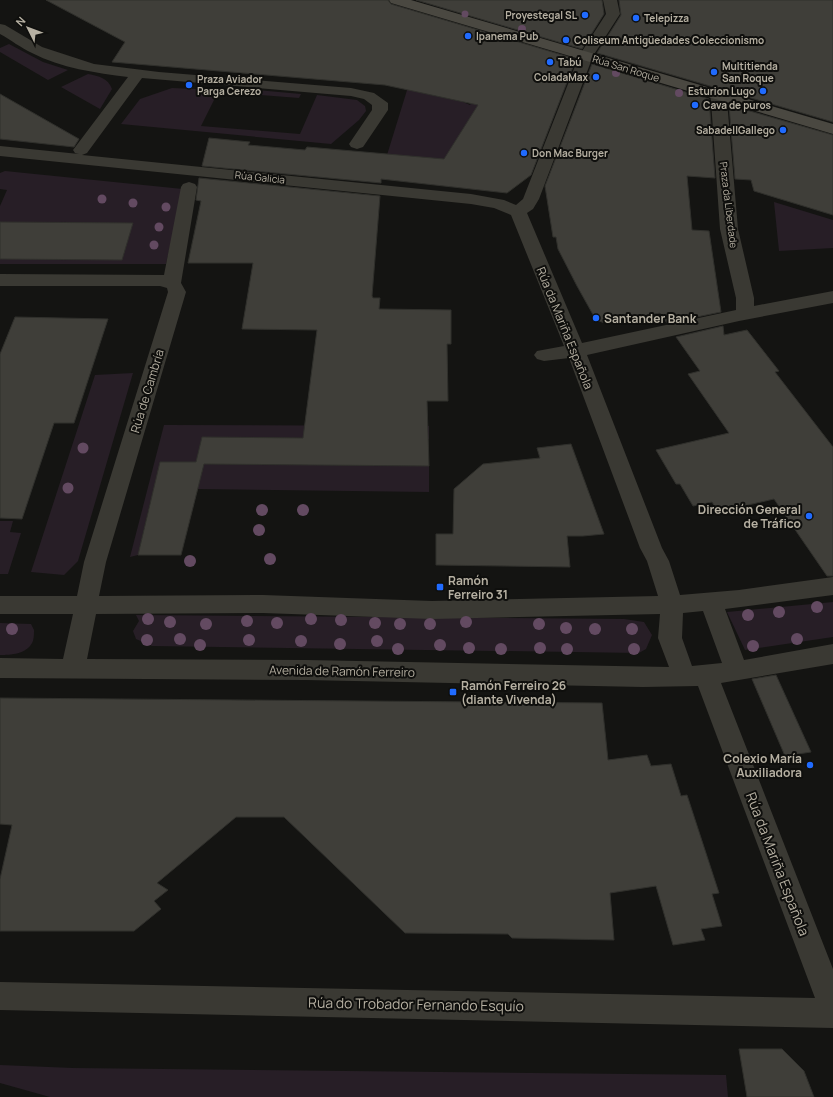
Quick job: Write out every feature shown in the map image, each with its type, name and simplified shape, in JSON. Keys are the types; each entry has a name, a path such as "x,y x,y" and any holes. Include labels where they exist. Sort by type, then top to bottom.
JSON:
{"street":[{"name":"Rúa San Roque","path":"396,0 833,129"},
{"path":"518,212 528,205 531,199 586,56 613,14 610,0"},
{"path":"0,28 37,50 93,68 351,92 369,96 380,103 380,110 357,144"},
{"path":"81,150 138,73"},
{"name":"Praza da Liberdade","path":"717,95 719,101 720,137 729,229 745,298 745,314"},
{"name":"Rúa Galicia","path":"0,151 471,199 498,204 518,212"},
{"name":"Rúa de Cambría","path":"73,668 95,562 177,292 176,287 172,283 189,188"},
{"name":"Rúa da Mariña Española","path":"518,212 526,228 546,282 576,351 651,548 658,561 672,605"},
{"path":"0,280 160,280 172,283"},
{"path":"544,355 576,351 745,314 833,297"},
{"path":"0,605 263,604 432,610 672,605 711,603 833,586"},
{"path":"711,603 736,670"},
{"path":"672,605 670,638 695,676"},
{"name":"Avenida de Ramón Ferreiro","path":"0,668 306,670 644,677 695,676 833,654"},
{"name":"Rúa da Mariña Española","path":"695,676 833,1006"},
{"name":"Rúa do Trobador Fernando Esquío","path":"0,996 833,1013"}],"shaded area":[{"path":"9,44 43,62 68,70 48,80 0,52 0,48"},
{"path":"88,74 106,80 112,89 100,109 61,87"},
{"path":"505,77 444,159 387,155 408,87 413,91 463,102 470,105 484,81"},
{"path":"172,88 219,90 201,126 300,134 317,95 357,100 365,106 366,111 359,120 331,144 121,124 140,99"},
{"path":"236,88 301,94 299,98 234,93"},
{"path":"5,171 183,189 166,264 0,264 0,206 7,190 0,189 0,173"},
{"path":"774,202 833,220 833,248 779,251"},
{"path":"133,373 78,561 64,575 31,572 95,375"},
{"path":"164,425 429,426 429,439 202,437 196,462 150,503 138,555 130,557"},
{"path":"204,464 429,466 429,492 197,489"},
{"path":"0,521 13,521 10,532 21,533 8,574 0,574"},
{"path":"833,602 833,637 745,650 727,612"},
{"path":"136,615 624,619 644,622 652,635 646,649 639,653 152,646 136,639 133,631 139,621"},
{"path":"0,623 31,624 34,630 34,639 32,643 22,652 0,655"},
{"path":"0,1065 73,1068 726,1075 728,1097 50,1097 0,1083"}],"building":[{"path":"46,0 388,0 391,4 576,59 531,175 507,193 381,179 381,183 202,166 209,138 250,142 248,145 305,150 307,147 444,159 478,105 385,85 112,62 125,42"},
{"path":"416,0 602,0 604,14 582,49"},
{"path":"619,0 833,0 833,122 597,53 621,15"},
{"path":"592,64 709,99 715,178 687,176 692,230 709,231 721,312 667,323 660,313 605,323 596,320 577,286 558,249 556,237 553,237 545,186"},
{"path":"0,94 79,139 74,147 0,139"},
{"path":"729,105 833,135 833,215 754,191 751,180 735,179"},
{"path":"199,178 380,196 372,296 373,298 380,298 379,309 451,310 451,344 447,344 448,401 427,401 429,466 204,464 181,555 138,555 160,462 196,462 202,437 303,438 317,330 242,329 253,263 188,263 201,201 196,200"},
{"path":"0,222 133,223 122,260 0,259"},
{"path":"15,317 108,319 74,423 54,423 22,519 0,518 0,354"},
{"path":"723,326 724,335 747,330 779,371 775,372 833,447 833,576 827,576 774,499 718,512 712,502 693,506 680,484 676,484 656,450 729,433 688,374 700,371 676,337"},
{"path":"571,444 604,534 567,536 570,567 436,565 436,534 453,534 454,489 483,464 540,458 537,448"},
{"path":"776,675 811,752 785,756 752,679"},
{"path":"0,698 602,703 608,760 647,755 651,766 671,764 681,796 687,795 719,893 712,894 722,926 701,929 705,940 673,945 656,886 610,893 614,940 512,938 508,934 405,933 284,817 236,817 157,883 168,890 154,901 161,909 134,931 0,931 0,879 12,825 0,824"},
{"path":"739,1049 782,1049 804,1071 814,1097 747,1097"}],"place":[{"name":"Proyestegal SL","path":"585,15"},
{"name":"Telepizza","path":"636,18"},
{"name":"Ipanema Pub","path":"468,36"},
{"name":"Coliseum Antigüedades Coleccionismo","path":"566,40"},
{"name":"Tabú","path":"550,62"},
{"name":"Multitienda San Roque","path":"714,72"},
{"name":"ColadaMax","path":"596,77"},
{"name":"Praza Aviador Parga Cerezo","path":"189,85"},
{"name":"Esturion Lugo","path":"763,91"},
{"name":"Cava de puros","path":"695,105"},
{"name":"SabadellGallego","path":"783,130"},
{"name":"Don Mac Burger","path":"524,153"},
{"name":"Santander Bank","path":"596,318"},
{"name":"Dirección General de Tráfico","path":"809,516"},
{"name":"Ramón Ferreiro 31","path":"440,587"},
{"name":"Ramón Ferreiro 26 (diante Vivenda)","path":"453,692"},
{"name":"Colexio María Auxiliadora","path":"810,765"}]}
